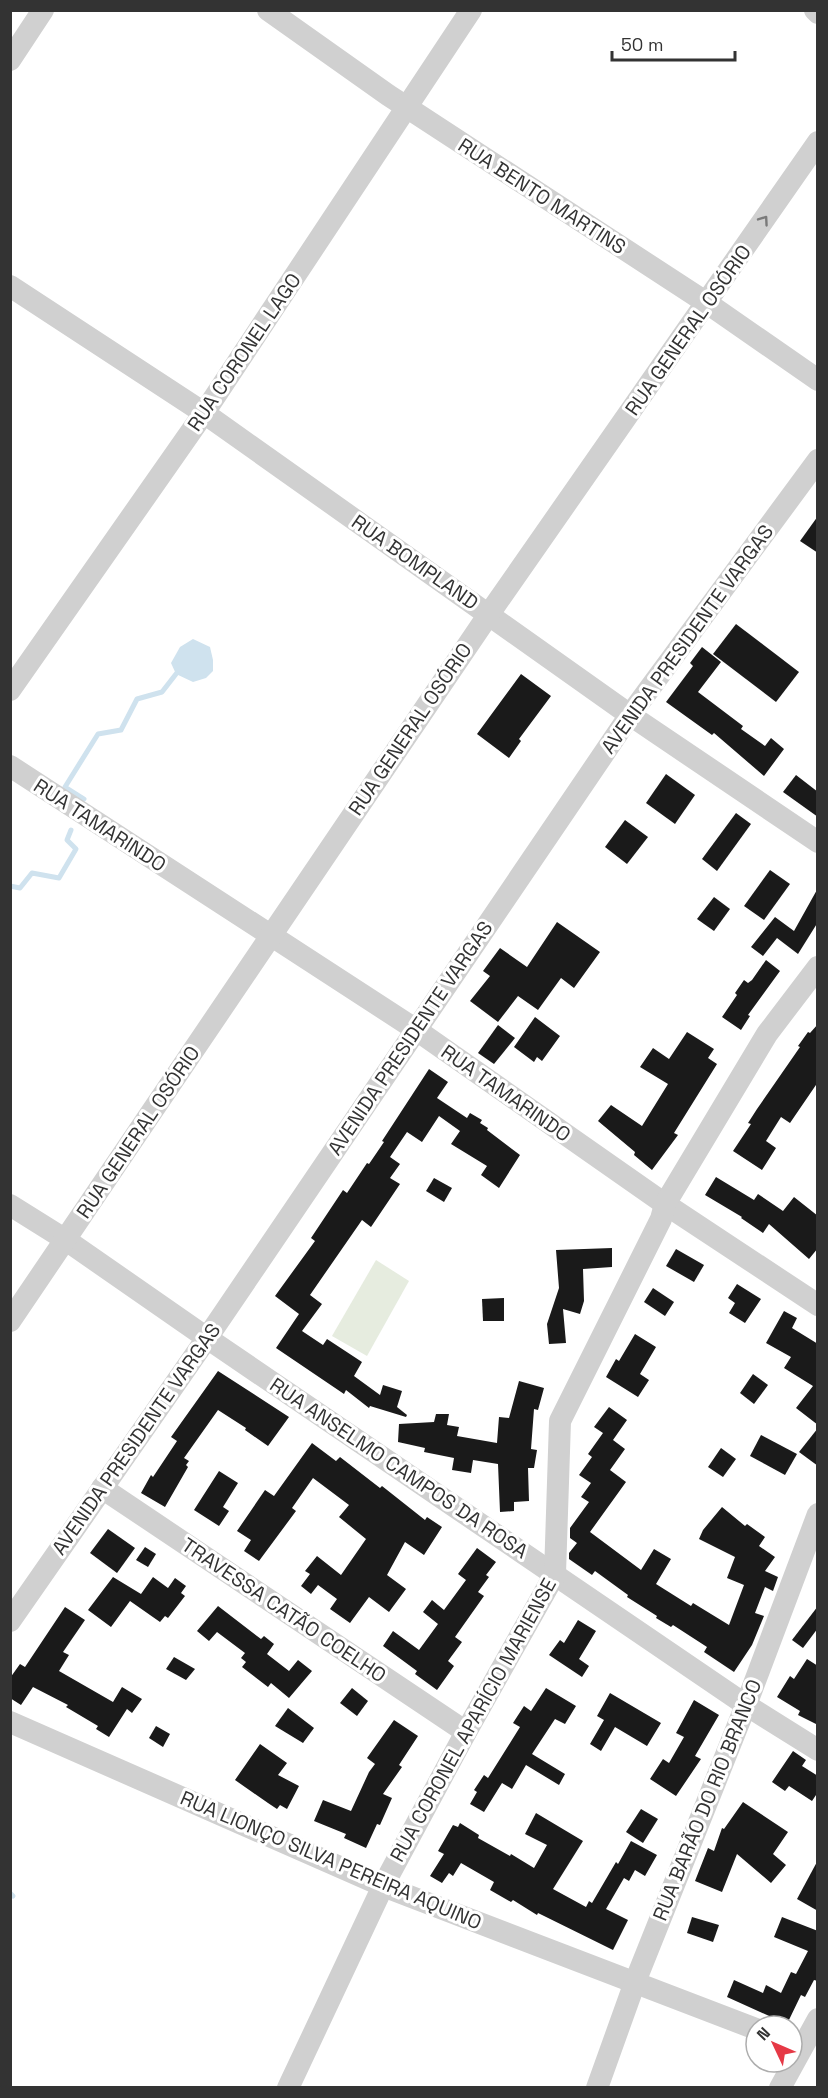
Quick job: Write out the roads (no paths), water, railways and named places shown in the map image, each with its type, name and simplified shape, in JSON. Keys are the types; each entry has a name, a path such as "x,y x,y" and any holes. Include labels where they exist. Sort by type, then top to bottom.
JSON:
{"street":[{"path":"10,60 43,10"},
{"name":"RUA BENTO MARTINS","path":"268,10 406,107 707,303 818,380"},
{"name":"RUA CORONEL LAGO","path":"10,690 204,413 471,10"},
{"name":"RUA GENERAL OSÓRIO","path":"10,1321 489,614 818,142"},
{"name":"RUA BOMPLAND","path":"10,286 204,413 630,715 818,842"},
{"name":"AVENIDA PRESIDENTE VARGAS","path":"10,1621 207,1338 630,715 818,460"},
{"name":"RUA TAMARINDO","path":"10,766 415,1029 665,1204 818,1305"},
{"name":"RUA CORONEL APARÍCIO MARIENSE","path":"292,2087 383,1886 555,1574 560,1421 661,1219 665,1204 767,1034 818,967"},
{"name":"RUA ANSELMO CAMPOS DA ROSA","path":"10,1204 66,1240 746,1706 818,1750"},
{"name":"TRAVESSA CATÃO COELHO","path":"102,1488 466,1732"},
{"name":"RUA BARÃO DO RIO BRANCO","path":"597,2088 635,1982 746,1706 818,1514"},
{"name":"RUA LIONÇO SILVA PEREIRA AQUINO","path":"10,1722 383,1886 744,2024"},
{"path":"804,2048 818,2019"},
{"path":"780,2088 788,2074"}],"water":[{"path":"193,639 210,647 213,671 206,678 193,682 176,674 171,663 180,647"}],"waterway":[{"path":"84,799 65,787 98,734 121,730 137,699 162,692 176,674"},
{"path":"10,886 20,888 32,873 59,878 76,849 67,840 71,830"},
{"path":"10,1893 13,1896"}]}
